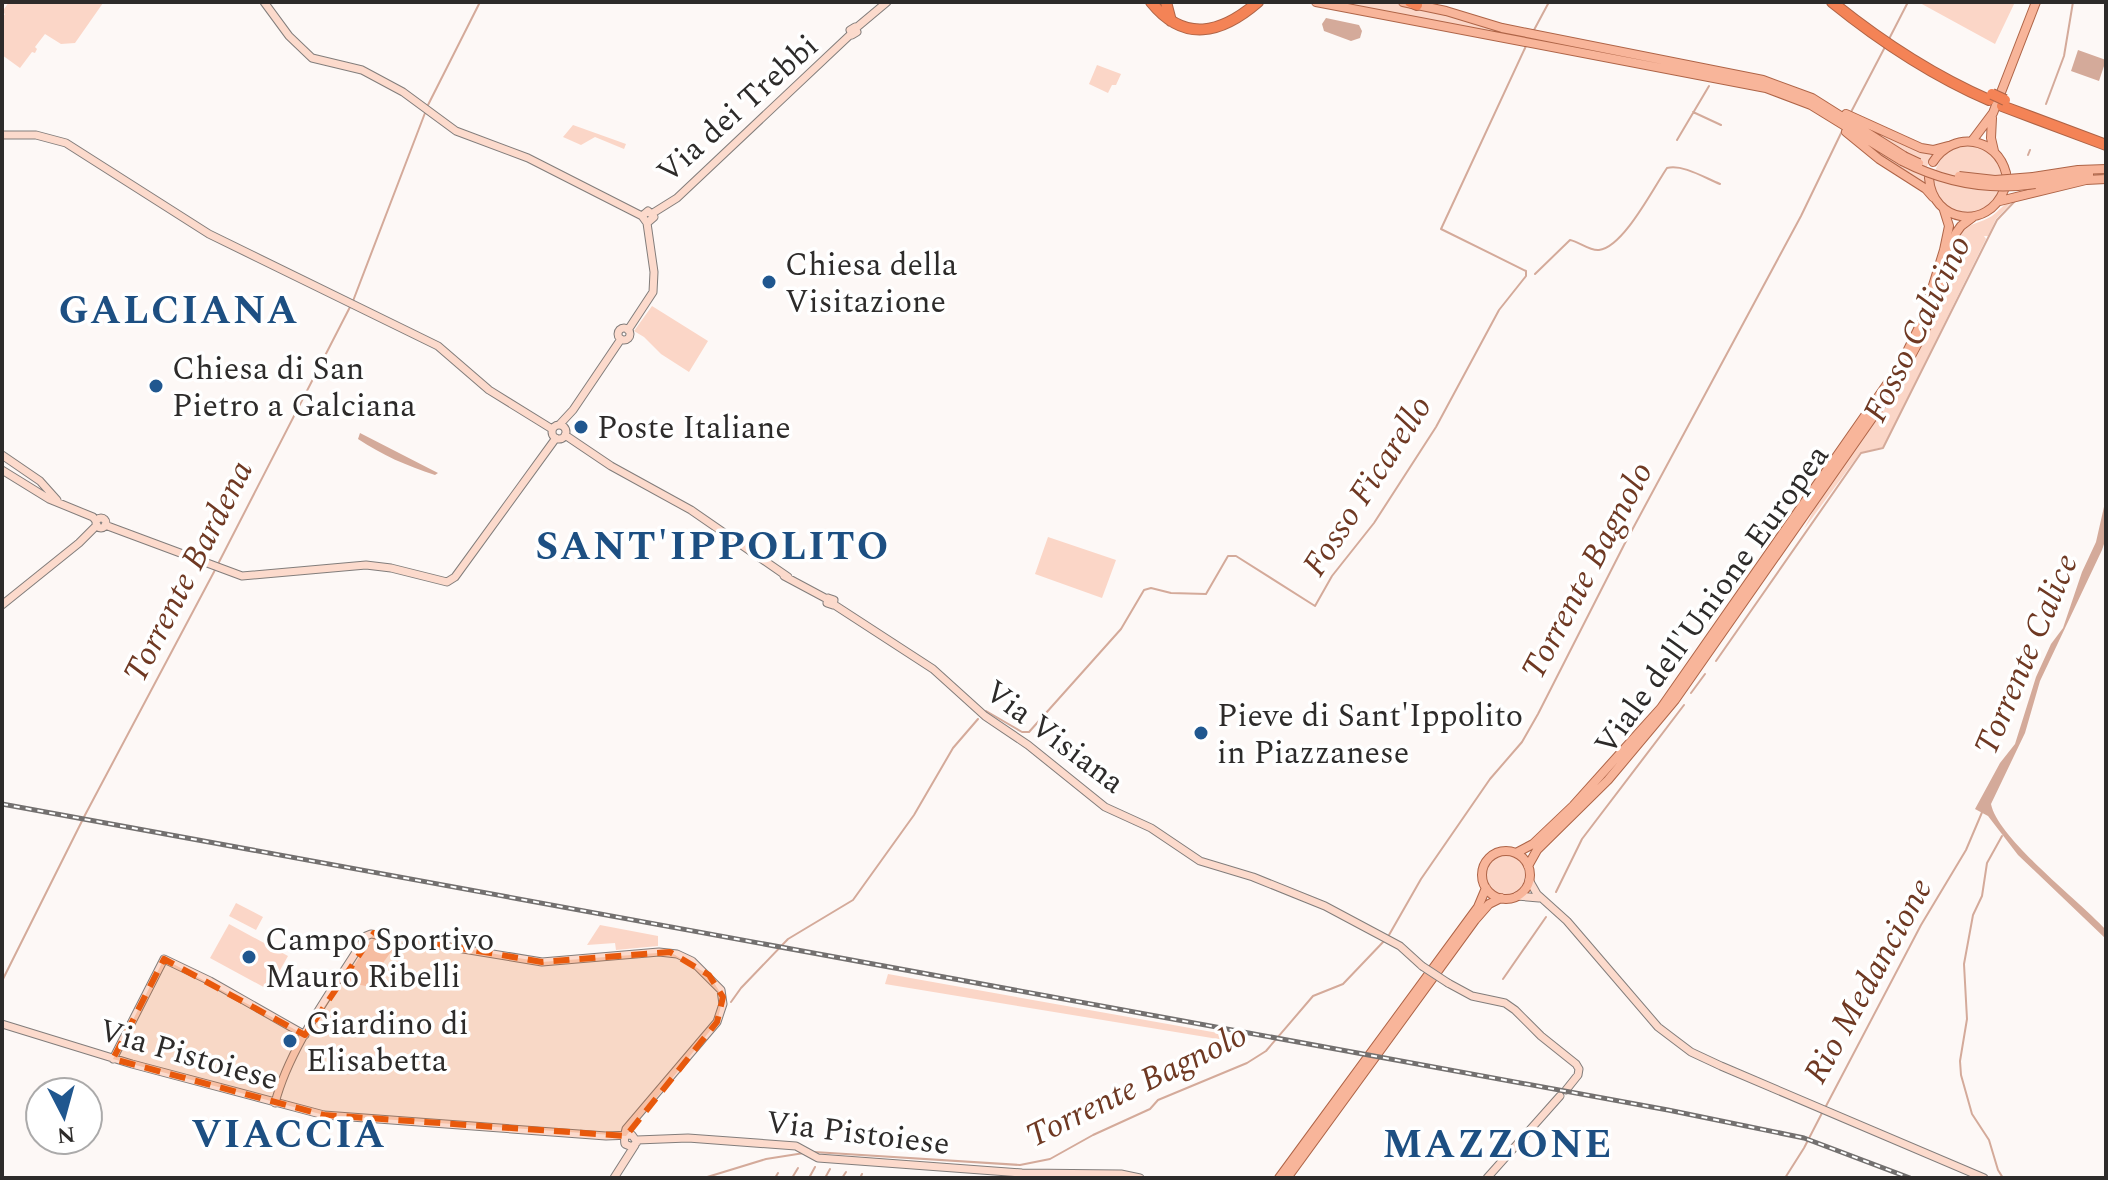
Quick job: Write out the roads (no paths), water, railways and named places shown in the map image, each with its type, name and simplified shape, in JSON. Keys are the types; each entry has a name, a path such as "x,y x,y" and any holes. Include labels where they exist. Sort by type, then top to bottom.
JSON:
{"highway":[{"path":"1151,2 1171,23 1188,29 1207,30 1232,20 1258,2"},
{"path":"1166,2 1166,13 1171,23"},
{"path":"1832,2 1908,52 1990,97 2106,142"},
{"path":"1842,2 1873,28"}],"main road":[{"path":"1316,2 1757,85 1802,100 1856,129 1921,148 1933,150 1972,141 1994,151"},
{"path":"1403,2 1502,28 1778,84 1827,106 1933,197 1944,210 1955,216 1973,217"},
{"path":"1972,141 1993,113 2036,2"},
{"path":"1993,113 1991,138 2006,173"},
{"path":"1856,129 1933,174 1972,184 2003,187 2034,180 2106,172"},
{"path":"1933,162 1948,146"},
{"path":"2095,164 2106,172"},
{"name":"Viale dell'Unione Europea","path":"1528,866 1537,850 1608,780 1675,700 1896,384 1925,331 1956,233 1961,226 1973,217 1988,212 2000,201 2086,180 2106,172"},
{"path":"1929,178 1933,197"},
{"path":"2000,201 2004,190"},
{"name":"Viale dell'Unione Europea","path":"1287,1178 1308,1144 1478,907 1486,888 1482,872 1488,859 1499,852 1516,853 1533,844 1579,801 1661,708 1901,364 1922,321 1944,250 1949,226 1944,210"},
{"path":"1486,888 1501,898 1517,896 1525,889 1529,880 1528,866 1516,853"},
{"name":"Viale dell'Unione Europea","path":"1279,1178 1308,1144 1475,920 1489,904 1501,898"}],"street":[{"path":"2,470 41,495 93,517 99,524 232,573 252,577 366,565 402,570 442,582 450,581 563,429 619,339 629,337 628,328 653,292 654,272 644,219 528,158 456,131 419,104 355,67 312,58 289,36 264,2"},
{"name":"Via dei Trebbi","path":"644,219 646,211 653,213 677,198 887,2"},
{"path":"2,135 36,135 66,143 209,234 438,346 489,390 552,429 563,429"},
{"path":"552,429 556,438"},
{"name":"Via Visiana","path":"563,429 611,466 691,510 788,577 933,669 985,716 1028,745 1105,807 1151,828 1200,861 1300,895 1402,947 1422,966 1472,996 1505,1003 1579,1069 1578,1075 1563,1093 1487,1178"},
{"path":"2,455 40,481 65,505"},
{"path":"2,605 99,524"},
{"path":"1529,880 1541,899 1567,921 1669,1037 1703,1058 1984,1178"},
{"path":"1517,896 1541,899"},
{"path":"275,1103 280,1081 305,1035 366,936 379,933 542,962 670,952 692,961 717,983 723,997 722,1011 717,1022 625,1131 631,1141 614,1178"},
{"path":"113,1059 164,959 210,981 305,1035"},
{"name":"Via Pistoiese","path":"2,1024 113,1059 324,1115 606,1136 631,1141 688,1138 801,1147 818,1158 1140,1178"}],"waterway":[{"name":"Torrente Bardena","path":"427,107 480,2"},
{"name":"Fosso Ficarello","path":"1534,30 1549,2"},
{"name":"Torrente Bagnolo","path":"1889,39 1908,2"},
{"name":"Fosso Calicino","path":"2046,104 2064,56 2073,2"},
{"name":"Torrente Bagnolo","path":"1850,114 1886,45"},
{"name":"Fosso Ficarello","path":"986,711 1022,732 1029,732 1121,629 1144,590 1151,588 1171,593 1206,594 1228,556 1236,556 1315,606 1332,576 1374,523 1436,427 1499,310 1526,276 1526,271 1441,229 1526,46"},
{"path":"1677,140 1709,86"},
{"path":"1693,112 1721,125"},
{"name":"Torrente Bardena","path":"353,301 425,113"},
{"name":"Torrente Bagnolo","path":"1389,935 1421,879 1490,779 1522,742 1538,714 1624,545 1801,216 1844,127"},
{"name":"Fosso Calicino","path":"2028,155 2030,150"},
{"path":"1535,274 1570,240 1599,250 1618,239 1667,168 1687,170 1720,184"},
{"name":"Fosso Calicino","path":"1716,661 1861,453 1883,448 1997,220 2015,201"},
{"name":"Torrente Bardena","path":"218,564 350,307"},
{"name":"Torrente Bardena","path":"2,981 85,815 215,570"},
{"name":"Fosso Calicino","path":"1691,693 1705,674"},
{"name":"Fosso Calicino","path":"1556,892 1582,839 1684,705"},
{"name":"Fosso Ficarello","path":"731,1002 788,939 853,900 914,815 953,748 978,719"},
{"name":"Rio Medancione","path":"1825,1108 1921,925 1966,850 1983,810"},
{"path":"2002,836 1987,863 1982,896 1973,915 1964,964 1967,1019 1960,1061 1972,1114 1989,1140 2003,1178"},
{"name":"Fosso Calicino","path":"1503,979 1546,917"},
{"name":"Torrente Bagnolo","path":"814,1152 1020,1165 1050,1159 1150,1109 1158,1100 1247,1063 1266,1051 1313,996 1343,984 1385,940"},
{"name":"Rio Medancione","path":"1785,1178 1822,1113"},
{"name":"Torrente Bagnolo","path":"704,1178 766,1159 804,1153"},
{"path":"809,1178 815,1167"},
{"path":"792,1178 798,1168"},
{"path":"825,1178 830,1169"},
{"path":"842,1178 846,1172"},
{"path":"775,1178 778,1173"},
{"path":"860,1178 862,1174"}],"railway":[{"path":"2,804 1668,1110 1804,1138 1910,1178"}],"place":[{"name":"Chiesa della Visitazione","path":"769,282"},
{"name":"Chiesa di San Pietro a Galciana","path":"156,386"},
{"name":"Poste Italiane","path":"581,427"},
{"name":"Pieve di Sant'Ippolito in Piazzanese","path":"1201,733"},
{"name":"Campo Sportivo Mauro Ribelli","path":"249,957"},
{"name":"Giardino di Elisabetta","path":"290,1041"}],"district":[{"name":"GALCIANA","path":"179,309"},
{"name":"SANT'IPPOLITO","path":"713,545"},
{"name":"VIACCIA","path":"289,1133"},
{"name":"MAZZONE","path":"1498,1143"}],"water label":[{"name":"Torrente Calice","path":"2025,654"}]}
